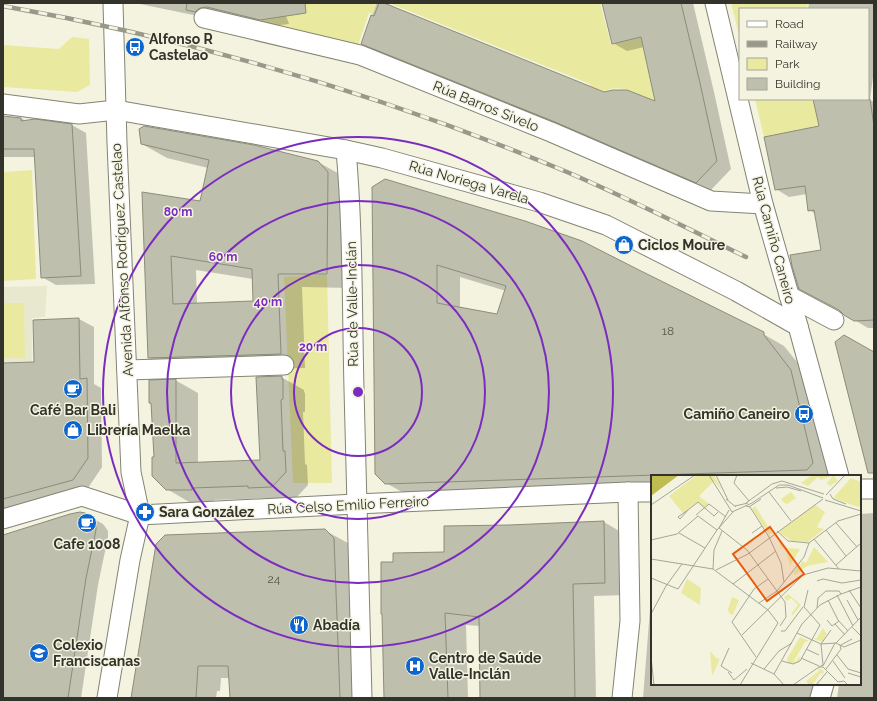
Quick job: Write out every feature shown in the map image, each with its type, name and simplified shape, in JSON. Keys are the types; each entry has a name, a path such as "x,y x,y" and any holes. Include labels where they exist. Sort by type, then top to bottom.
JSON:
{"street":[{"name":"Avenida Alfonso Rodríguez Castelao","path":"113,3 117,143 131,472 140,515"},
{"name":"Rúa Camiño Caneiro","path":"715,3 763,204 790,296 839,475"},
{"name":"Rúa Barros Sivelo","path":"204,18 360,54 551,132 711,201 763,204"},
{"name":"Rúa Noriega Varela","path":"3,104 79,114 116,110 346,150 382,158 539,202 606,225 736,291 798,326"},
{"name":"Rúa de Valle-Inclán","path":"346,150 349,179 362,698"},
{"path":"790,296 834,320"},
{"path":"127,370 284,365"},
{"path":"861,490 874,489"},
{"path":"622,698 630,621 628,492"},
{"name":"Rúa Celso Emilio Ferreiro","path":"3,519 82,496 140,515 356,504 651,492"},
{"path":"107,698 130,560 140,515"},
{"path":"820,698 824,685"}],"shaded area":[{"path":"47,286 45,317 32,318 32,378 13,379 14,362 3,362 3,287"}],"green space":[{"path":"273,3 377,3 373,14 369,13 356,51 243,23 278,18"},
{"path":"389,3 600,3 611,44 641,38 656,108 629,90 615,88 599,94 588,89 590,84"},
{"path":"731,3 808,3 807,8 739,8 739,35"},
{"path":"72,37 89,39 90,85 77,92 3,87 3,45 59,49"},
{"path":"755,100 813,100 819,126 764,137"},
{"path":"32,170 36,279 3,281 3,172"},
{"path":"327,275 332,483 293,483 284,277"},
{"path":"3,303 24,303 25,358 3,358"}],"building":[{"path":"187,3 305,3 306,13 260,20 207,7 200,8 195,12 186,10"},
{"path":"379,3 384,3 604,92 613,90 627,90 655,101 641,37 612,44 602,3 681,3 717,161 696,183 555,122 361,44 371,15 374,16"},
{"path":"870,99 874,126 874,320 854,321 839,310 799,289 792,266 790,255 821,250 814,210 808,211 805,186 775,190 764,137 819,126 813,100"},
{"path":"3,116 21,118 21,121 35,119 72,124 81,276 41,278 34,149 3,149"},
{"path":"144,126 254,145 318,161 328,172 327,274 278,274 281,354 148,358 142,192 200,201 209,160 141,144 139,129","holes":["171,256 252,269 253,301 173,304"]},
{"path":"385,179 525,221 582,241 764,332 764,335 791,370 813,463 807,470 385,484 375,474 372,187","holes":["437,265 506,286 497,314 437,303"]},
{"path":"79,318 80,379 87,378 88,458 73,480 3,499 3,363 34,362 33,320"},
{"path":"844,335 874,352 874,473 868,473 835,342"},
{"path":"282,376 283,399 281,400 283,451 285,451 286,472 272,487 248,488 248,486 192,488 192,490 166,490 152,476 152,457 154,457 151,403 149,403 149,380 176,379 176,463 260,460 256,377"},
{"path":"80,512 91,516 96,523 96,530 86,578 68,698 3,698 3,535"},
{"path":"604,521 605,583 573,584 575,698 480,698 479,617 445,613 448,698 384,698 381,562 393,562 393,553 444,552 444,526"},
{"path":"325,529 334,538 340,698 230,698 228,666 198,666 196,698 131,698 156,544 165,535"}],"railway":[{"path":"3,6 75,20 219,53 360,95 499,144 567,172 746,257"}],"place":[{"name":"Alfonso R Castelao","path":"135,47"},
{"name":"Ciclos Moure","path":"624,245"},
{"name":"Café Bar Bali","path":"73,389"},
{"name":"Camiño Caneiro","path":"804,414"},
{"name":"Librería Maelka","path":"73,430"},
{"name":"Sara González","path":"145,512"},
{"name":"Cafe 1008","path":"87,523"},
{"name":"Abadía","path":"299,625"},
{"name":"Colexio Franciscanas","path":"39,653"},
{"name":"Centro de Saúde Valle-Inclán","path":"415,666"}]}
